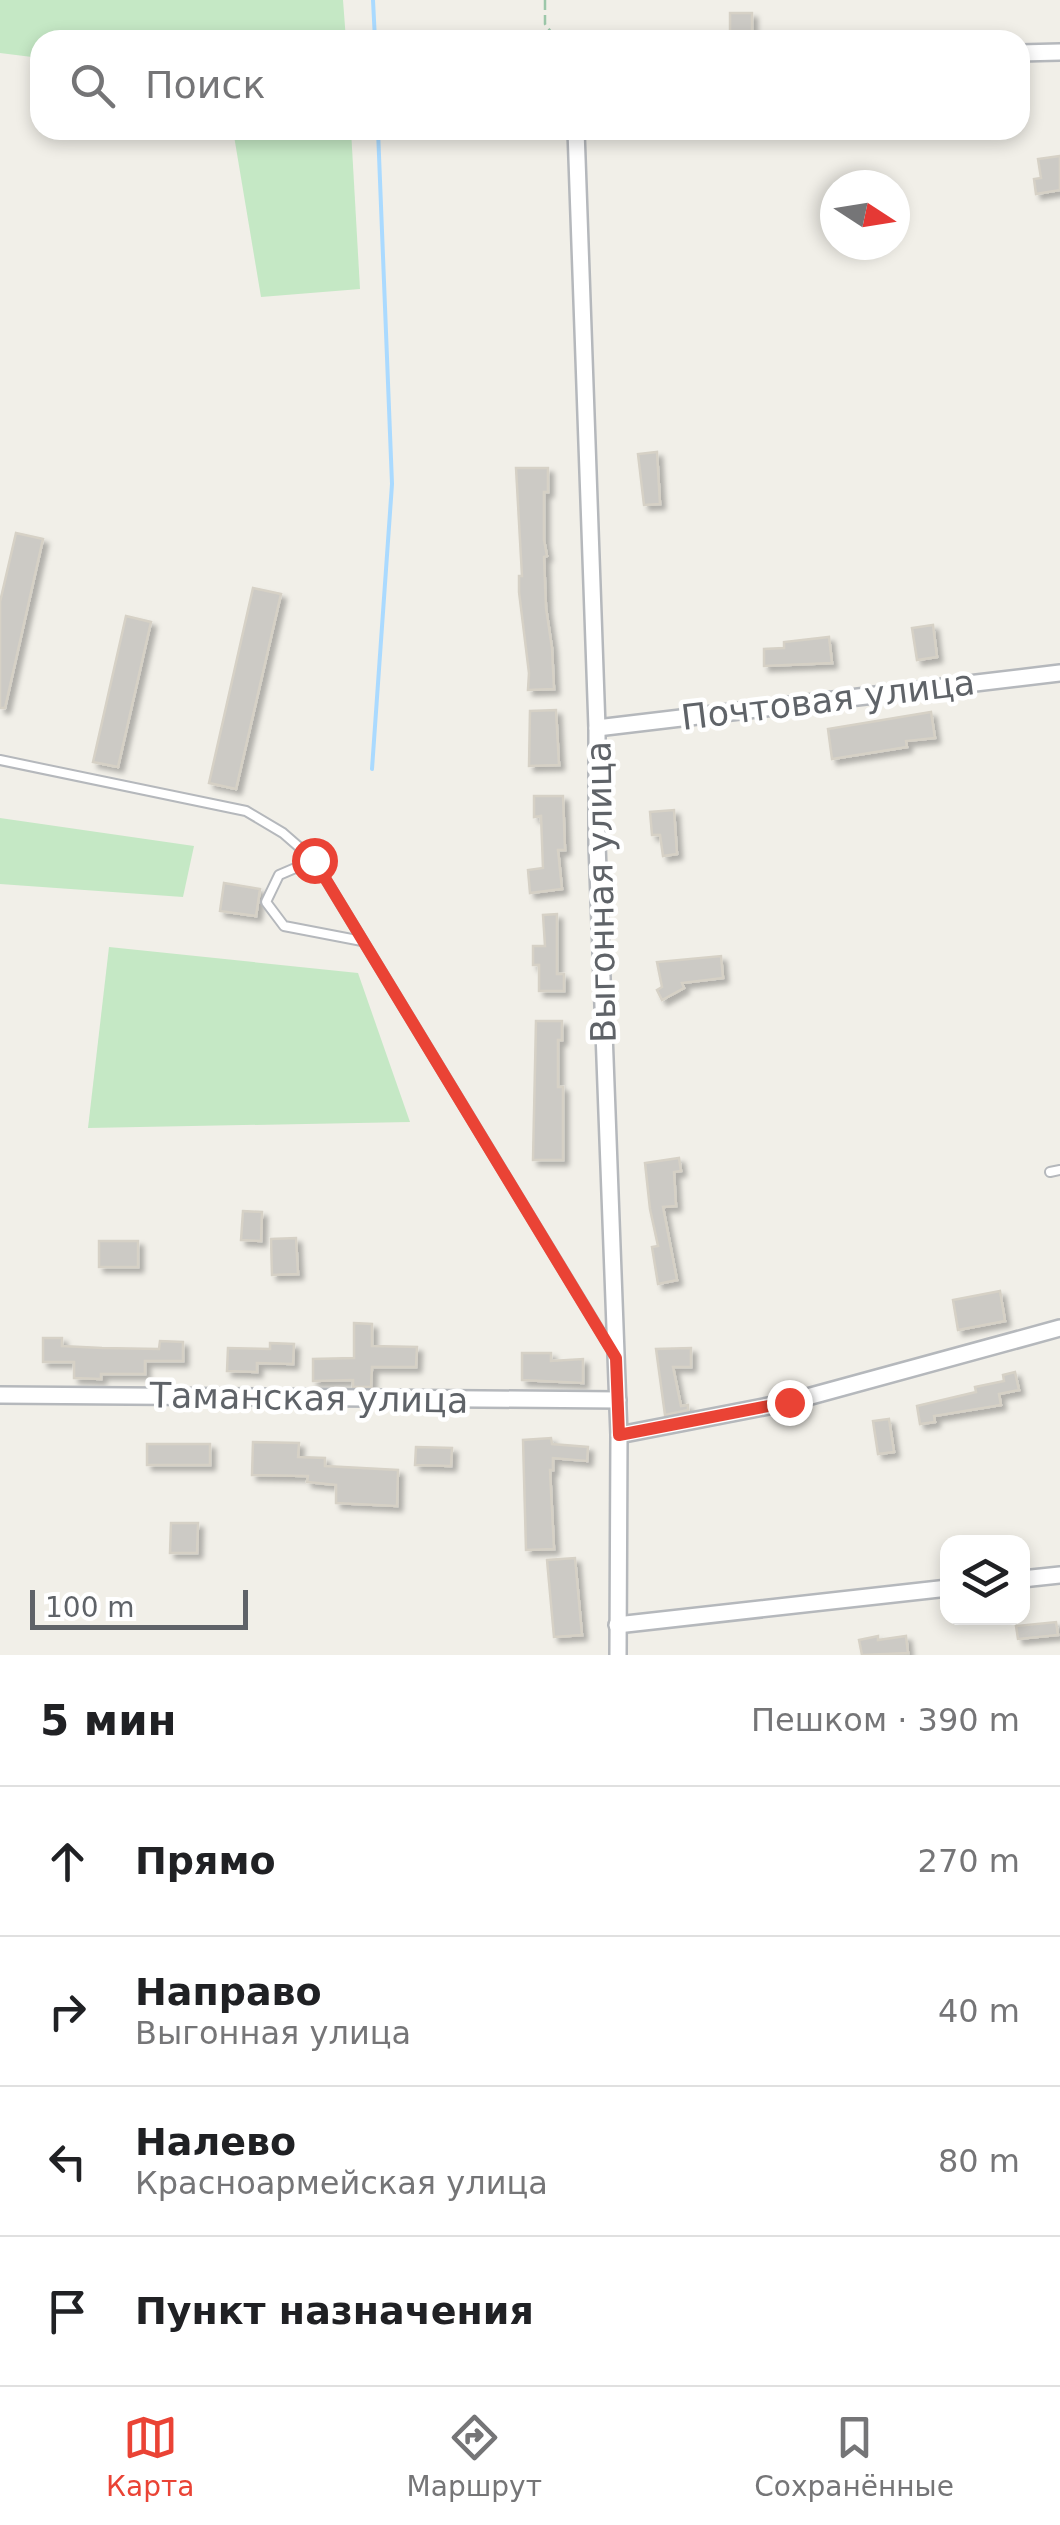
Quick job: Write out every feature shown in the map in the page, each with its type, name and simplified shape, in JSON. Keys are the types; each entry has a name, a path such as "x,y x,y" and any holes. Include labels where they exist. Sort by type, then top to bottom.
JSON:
{"street":[{"path":"1030,52 1060,52"},
{"name":"Выгонная улица","path":"576,140 597,728 596,844 619,1435 618,1655"},
{"name":"Почтовая улица","path":"597,728 1060,672"},
{"path":"619,1435 789,1402 1060,1328"},
{"name":"Таманская улица","path":"0,1394 618,1400"},
{"path":"1030,1579 1060,1575"},
{"path":"617,1625 940,1589"}],"lane":[{"path":"0,760 246,812 283,833 314,860 616,1358"},
{"path":"314,860 279,875 266,902 284,926 362,941"}],"path":[{"path":"545,0 544,24 549,30"}],"green space":[{"path":"0,0 343,0 345,30 30,30 30,57 0,53"},
{"path":"235,140 352,140 360,289 261,297"},
{"path":"0,818 194,846 183,897 0,884"},
{"path":"109,947 358,973 410,1122 88,1128"}],"building":[{"path":"730,13 752,13 752,30 730,30"},
{"path":"1060,156 1060,190 1036,194 1034,179 1041,178 1038,159"},
{"path":"657,452 660,504 644,505 638,454"},
{"path":"516,468 548,468 544,557 554,689 528,690 519,592 522,576"},
{"path":"16,533 43,539 5,708 0,708 0,602"},
{"path":"253,588 281,594 236,789 209,783"},
{"path":"126,616 151,622 118,767 93,762"},
{"path":"933,625 937,657 917,660 912,628"},
{"path":"829,637 832,663 764,666 764,649 784,648 784,642"},
{"path":"556,710 559,765 529,766 530,711"},
{"path":"931,712 935,738 906,741 907,747 832,759 828,729"},
{"path":"534,796 563,796 565,850 558,850 562,889 530,893 528,870 543,868 541,816 534,817"},
{"path":"674,810 677,854 663,856 660,835 652,835 650,812"},
{"path":"224,883 260,889 256,916 220,911"},
{"path":"557,914 557,974 564,974 564,991 539,991 539,965 533,965 533,946 545,946 543,915"},
{"path":"721,956 723,978 682,983 684,988 662,1000 657,990 662,987 657,962"},
{"path":"536,1021 562,1021 558,1087 563,1087 563,1160 533,1160"},
{"path":"679,1158 681,1171 674,1172 676,1206 663,1207 677,1280 658,1284 652,1247 658,1246 645,1163"},
{"path":"243,1211 262,1212 261,1241 241,1240"},
{"path":"296,1238 298,1274 272,1275 271,1239"},
{"path":"99,1241 138,1241 138,1267 99,1267"},
{"path":"1000,1291 1005,1321 958,1330 953,1300"},
{"path":"354,1323 372,1324 372,1346 417,1347 416,1367 372,1367 371,1387 353,1387 353,1380 313,1381 313,1359 354,1358"},
{"path":"43,1338 62,1338 62,1346 102,1348 159,1349 160,1341 183,1342 183,1361 145,1361 145,1374 74,1378 74,1362 43,1362"},
{"path":"270,1343 294,1344 293,1364 257,1363 257,1372 227,1371 228,1348 270,1349"},
{"path":"691,1348 691,1367 673,1367 681,1406 688,1405 688,1410 665,1415 656,1349"},
{"path":"522,1353 551,1353 551,1361 583,1359 583,1383 522,1380"},
{"path":"1015,1372 1019,1390 999,1394 1001,1405 934,1416 935,1422 920,1424 917,1406 976,1392 975,1387 1004,1381 1003,1375"},
{"path":"889,1419 894,1452 878,1454 873,1421"},
{"path":"551,1438 552,1444 588,1447 587,1461 553,1458 550,1470 554,1549 526,1550 523,1440"},
{"path":"253,1442 299,1443 298,1457 325,1458 325,1466 398,1470 397,1506 336,1503 336,1485 307,1482 308,1476 252,1475"},
{"path":"147,1444 210,1444 210,1465 147,1465"},
{"path":"416,1447 452,1448 451,1466 415,1465"},
{"path":"171,1523 198,1523 197,1553 170,1553"},
{"path":"575,1558 582,1635 554,1637 547,1560"},
{"path":"1056,1622 1058,1635 1018,1639 1016,1626"},
{"path":"878,1636 878,1640 906,1636 908,1653 862,1655 859,1640"}],"waterway":[{"path":"373,0 374,30"},
{"path":"372,769 392,484 378,140"}],"route":[{"path":"314,860 616,1358 619,1435 789,1402"}]}
